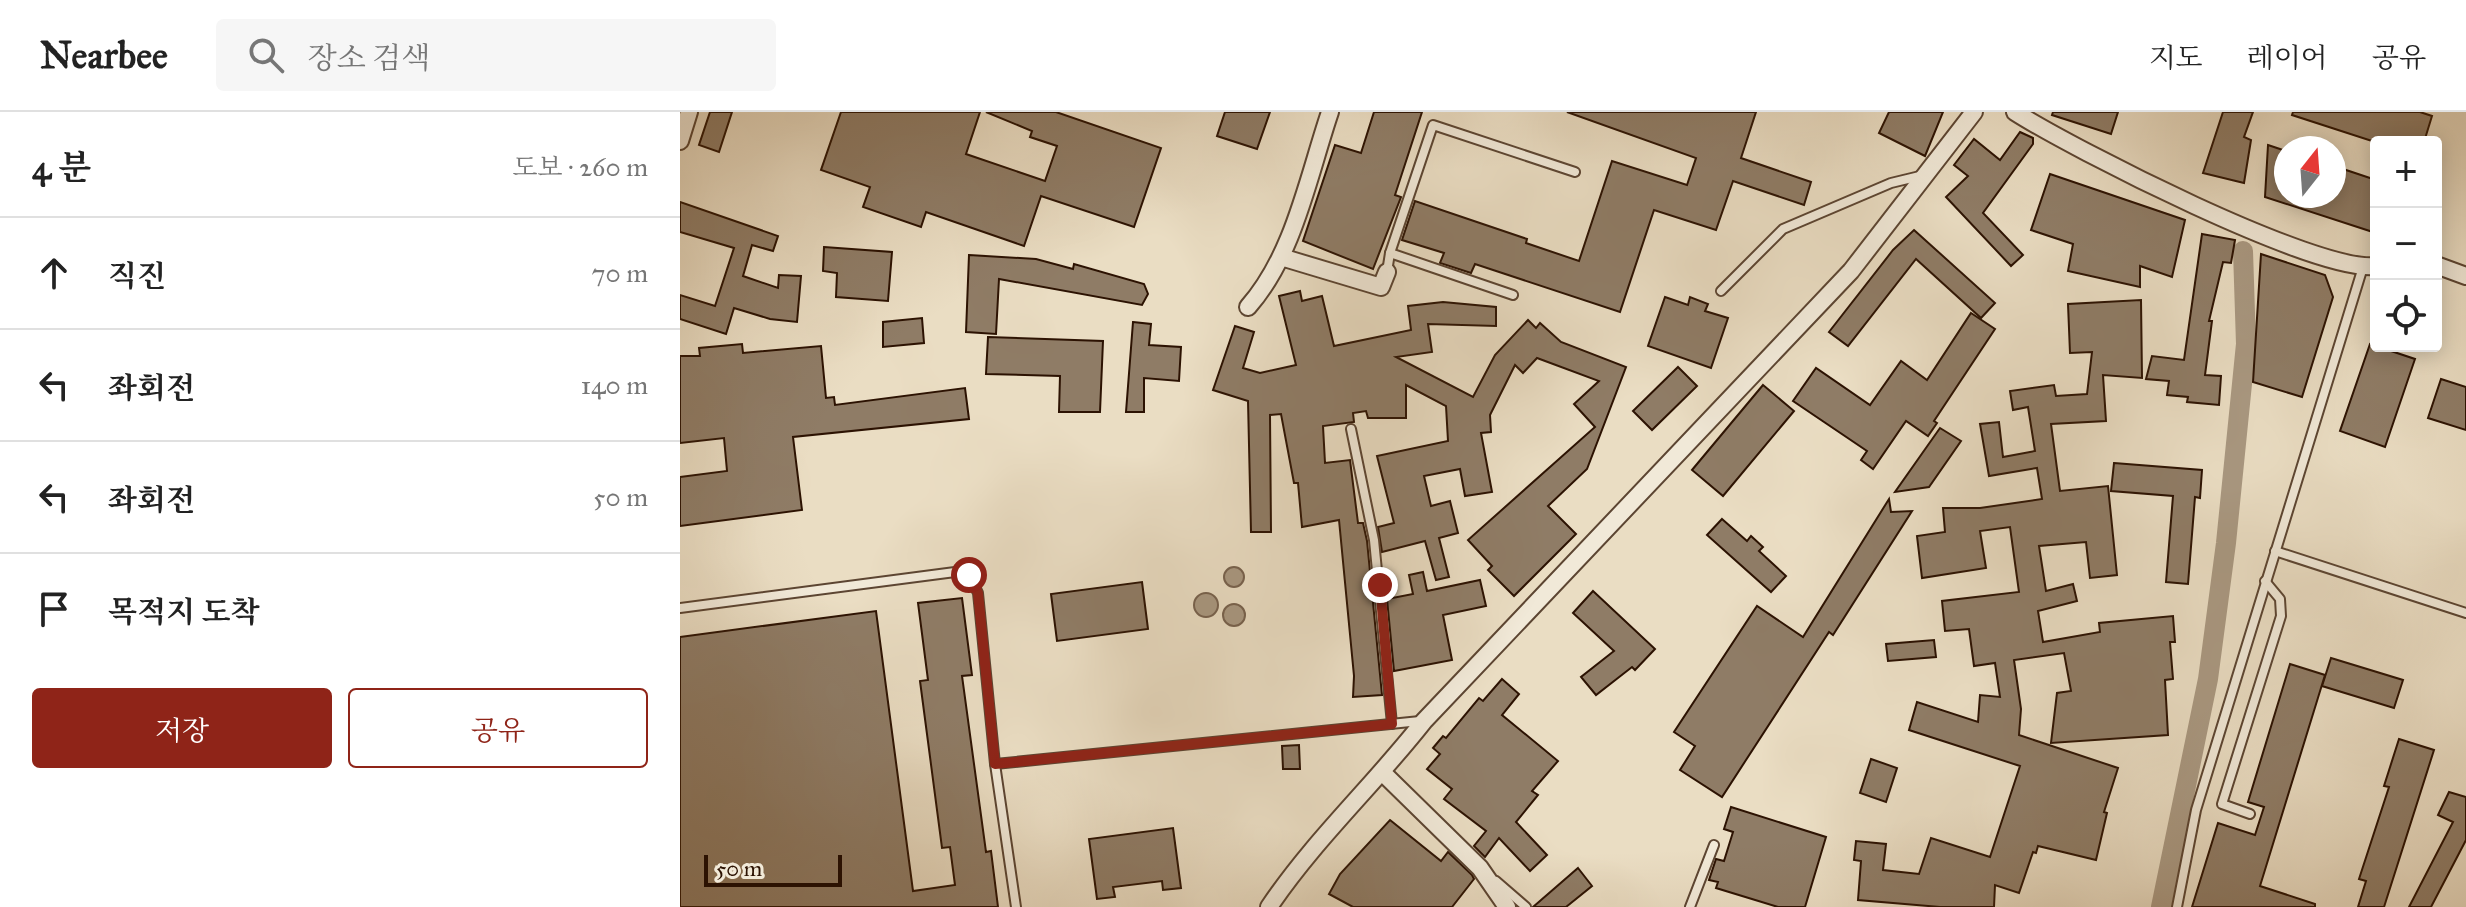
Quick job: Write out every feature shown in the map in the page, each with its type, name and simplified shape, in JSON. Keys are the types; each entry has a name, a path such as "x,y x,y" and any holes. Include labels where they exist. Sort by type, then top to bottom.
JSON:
{"street":[{"path":"680,141 689,112"},
{"path":"1248,307 1267,286 1281,257 1330,112"},
{"path":"1269,907 1302,857 1383,773 1424,721 1851,271 1974,112"},
{"path":"2015,112 2053,137 2171,195 2297,247 2370,266"},
{"path":"1281,257 1381,287 1387,272"},
{"path":"2442,267 2466,276"},
{"path":"1383,773 1480,868 1507,907"}],"lane":[{"path":"1387,272 1390,253 1433,125 1575,172"},
{"path":"1721,291 1783,229 1891,183 1929,174"},
{"path":"1390,253 1513,295"},
{"path":"2177,907 2196,810 2265,581 2370,266"},
{"path":"1351,429 1374,540 1392,724"},
{"path":"2275,551 2466,613"},
{"path":"680,608 955,572 969,575 978,593 995,764 1016,907"},
{"path":"2250,814 2222,804 2281,616 2280,599 2265,581"},
{"path":"995,764 1424,721"},
{"path":"1690,907 1714,845"},
{"path":"1480,868 1526,907"}],"shaded area":[{"path":"1230,567 1238,567 1244,577 1238,587 1230,587 1224,581 1224,573"},
{"path":"1206,593 1217,600 1218,605 1211,616 1206,617 1195,610 1194,605 1201,594"},
{"path":"1234,604 1242,607 1245,615 1242,623 1234,626 1226,623 1223,615 1226,607"}],"building":[{"path":"710,112 732,112 719,152 699,145"},
{"path":"841,112 980,112 966,154 1045,181 1057,146 1030,137 1032,131 986,112 1056,112 1161,148 1134,227 1041,196 1024,246 926,212 921,227 863,207 870,187 821,170"},
{"path":"1225,112 1270,112 1257,149 1217,136"},
{"path":"1374,112 1422,112 1395,195 1401,197 1373,269 1303,241 1335,145 1361,153"},
{"path":"1567,112 1756,112 1741,158 1811,182 1804,205 1733,181 1716,230 1654,210 1620,312 1475,264 1471,273 1440,263 1444,253 1402,240 1415,201 1527,239 1526,243 1579,261 1612,161 1687,185 1696,158"},
{"path":"1889,112 1943,112 1925,156 1879,133"},
{"path":"2053,112 2118,112 2111,134 2052,115"},
{"path":"2223,112 2253,112 2244,137 2251,140 2244,183 2203,173"},
{"path":"2293,112 2420,112 2432,116 2426,136 2370,136 2370,140 2292,115"},
{"path":"2020,132 2033,138 2033,144 1983,213 2023,255 2011,266 1946,197 1968,176 1954,165 1974,139 2000,160"},
{"path":"2268,145 2274,147 2274,200 2265,197"},
{"path":"2346,170 2370,178 2370,231 2299,208 2346,208"},
{"path":"2050,174 2185,220 2172,277 2140,266 2140,287 2068,271 2073,244 2031,230"},
{"path":"680,202 778,236 773,251 752,245 743,276 778,288 779,275 801,276 797,322 770,319 734,308 726,334 680,319 680,295 715,306 734,248 680,232"},
{"path":"1914,230 1995,303 1981,318 1916,259 1848,346 1829,332 1893,250"},
{"path":"2202,234 2235,240 2231,263 2223,262 2209,321 2212,321 2205,375 2221,376 2219,405 2187,402 2188,397 2167,395 2169,381 2146,379 2152,356 2184,360"},
{"path":"824,247 892,252 888,301 836,297 837,273 823,271"},
{"path":"2261,254 2325,275 2333,297 2302,397 2253,382"},
{"path":"969,255 1036,259 1073,269 1074,264 1144,284 1148,294 1142,305 999,279 996,334 966,332"},
{"path":"1300,291 1302,301 1322,296 1334,346 1411,330 1408,306 1443,302 1496,307 1496,326 1428,324 1432,352 1396,357 1473,397 1495,355 1528,320 1536,328 1540,323 1561,342 1626,367 1587,469 1548,506 1576,534 1514,596 1488,570 1492,566 1468,540 1595,427 1574,404 1599,381 1537,358 1523,373 1515,365 1490,415 1491,432 1481,433 1492,492 1465,496 1460,469 1424,476 1431,506 1450,501 1458,533 1439,538 1449,577 1436,580 1425,541 1382,552 1378,527 1394,523 1377,456 1448,441 1446,406 1406,385 1406,418 1368,418 1366,411 1353,413 1354,422 1323,426 1325,463 1350,460 1358,523 1363,523 1367,541 1382,695 1353,697 1354,676 1339,520 1302,527 1298,483 1294,483 1281,414 1270,415 1271,532 1251,532 1248,401 1213,390 1235,326 1254,332 1243,368 1260,373 1296,365 1279,296"},
{"path":"1665,297 1688,305 1690,297 1708,304 1705,311 1728,318 1711,368 1648,346"},
{"path":"2141,300 2142,378 2103,375 2106,421 2051,424 2060,491 2108,486 2117,575 2090,578 2086,542 2039,546 2046,591 2073,584 2077,601 2038,611 2043,642 2100,632 2099,623 2173,616 2175,642 2170,642 2173,679 2165,680 2168,735 2051,743 2057,693 2071,691 2064,653 2014,660 2021,709 2019,735 2118,768 2104,812 2107,813 2096,860 2038,846 2019,893 1995,885 1994,907 1940,907 1858,900 1861,861 1854,860 1856,841 1886,844 1883,870 1919,874 1931,838 1990,857 2020,766 1909,730 1917,702 1978,722 1980,695 2000,697 1995,663 1974,666 1969,629 1945,631 1942,601 2019,592 2010,527 1980,531 1986,568 1922,578 1917,536 1945,532 1943,508 1980,508 2042,499 2037,468 1989,476 1980,424 1999,422 2003,457 2035,451 2028,407 2013,410 2010,391 2054,385 2056,396 2087,394 2092,352 2070,353 2068,304"},
{"path":"1971,313 1995,329 1934,421 1937,423 1928,436 1906,421 1873,469 1861,460 1867,451 1793,401 1816,368 1870,405 1901,361 1927,380"},
{"path":"922,318 924,343 883,347 883,322"},
{"path":"1133,322 1151,324 1149,345 1181,347 1179,381 1144,378 1144,412 1126,412"},
{"path":"988,337 1103,341 1100,412 1059,412 1060,376 986,374"},
{"path":"742,344 743,353 821,346 826,398 834,397 835,405 965,388 969,419 793,437 802,510 680,526 680,477 727,471 724,438 680,443 680,356 700,356 699,348"},
{"path":"2370,344 2370,352 2394,352 2415,359 2385,447 2340,431"},
{"path":"1678,367 1697,386 1652,430 1633,411"},
{"path":"2441,379 2466,387 2466,430 2428,418"},
{"path":"1763,385 1794,411 1723,496 1692,470"},
{"path":"1940,428 1961,441 1929,487 1895,492"},
{"path":"2114,463 2202,470 2200,498 2195,497 2188,584 2166,582 2173,496 2111,491"},
{"path":"1889,499 1891,512 1912,511 1833,635 1829,632 1722,797 1680,770 1695,746 1674,732 1757,606 1803,637"},
{"path":"1722,519 1747,541 1751,536 1763,547 1759,551 1786,576 1771,592 1707,535"},
{"path":"1423,572 1427,591 1480,580 1486,606 1443,615 1452,660 1394,671 1387,599 1413,594 1409,575"},
{"path":"1142,582 1148,629 1057,641 1051,594"},
{"path":"1593,591 1655,649 1635,670 1632,667 1596,695 1581,677 1614,651 1573,613"},
{"path":"962,598 972,675 962,676 986,852 991,851 998,907 680,907 680,637 876,611 913,891 955,885 950,847 942,848 920,681 928,680 918,603"},
{"path":"1934,640 1936,657 1888,661 1886,644"},
{"path":"2331,658 2403,680 2394,708 2322,686"},
{"path":"2290,664 2325,675 2260,886 2315,904 2315,907 2192,907 2218,823 2255,835 2264,807 2248,802"},
{"path":"1502,679 1519,694 1502,715 1558,761 1532,791 1538,795 1516,822 1547,855 1530,871 1499,838 1485,857 1474,846 1486,831 1444,799 1452,789 1427,769 1440,754 1433,748 1443,736 1446,738 1479,698 1483,701"},
{"path":"2399,739 2434,750 2384,907 2358,907 2366,881 2359,879 2389,787 2384,786"},
{"path":"1299,745 1300,769 1283,769 1282,746"},
{"path":"1871,759 1897,768 1886,802 1860,793"},
{"path":"2449,792 2466,797 2466,840 2431,907 2409,907 2453,822 2438,815"},
{"path":"1731,807 1826,837 1805,907 1778,907 1716,888 1718,882 1709,880 1716,859 1724,861 1733,832 1724,829"},
{"path":"1390,820 1441,861 1448,852 1472,875 1474,879 1452,907 1353,907 1329,894 1340,874"},
{"path":"1173,828 1181,888 1163,890 1162,881 1113,887 1115,897 1097,899 1089,839"},
{"path":"1578,868 1592,886 1566,907 1533,907"}],"waterway":[{"path":"2161,907 2208,679 2226,543 2246,344 2243,251"}],"route":[{"path":"969,575 978,593 995,764 1392,724 1380,585"}]}
